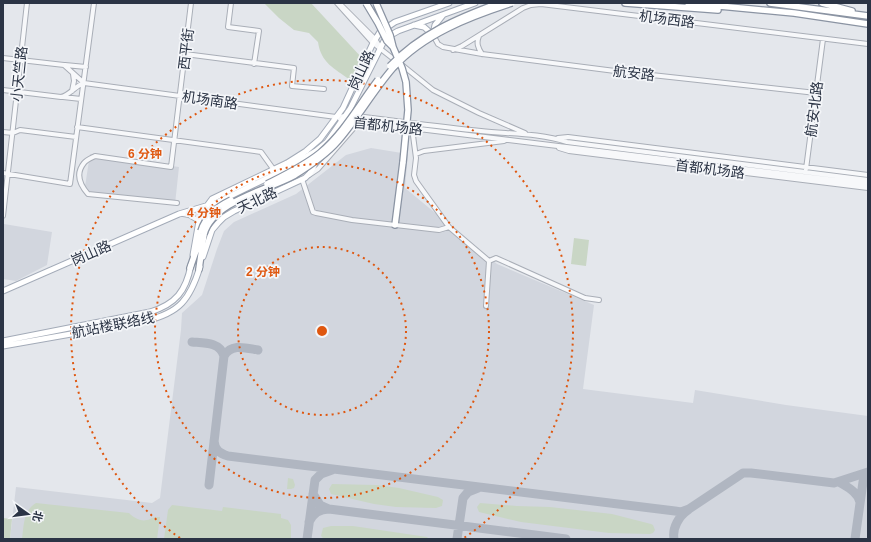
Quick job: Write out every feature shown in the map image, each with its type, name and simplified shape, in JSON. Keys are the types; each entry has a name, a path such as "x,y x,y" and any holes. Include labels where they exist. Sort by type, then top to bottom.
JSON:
{"highway":[{"path":"366,3 387,41 393,47"},
{"path":"376,3 389,32 404,75 408,100 408,116 395,225"},
{"path":"190,268 206,218 218,206 283,176 301,166 325,149 343,129 387,69 415,44 452,22 499,3"},
{"path":"199,269 202,234 210,220 224,208 294,175 327,152 352,124 388,74 401,60 416,48 450,27 482,13 512,3"},
{"path":"625,3 766,14 794,13"},
{"path":"688,3 794,13 868,24"},
{"path":"770,3 868,16"},
{"path":"822,3 868,16"}],"main road":[{"path":"374,41 385,28 395,22 449,3"},
{"path":"380,48 387,37 394,32 475,3"},
{"path":"433,35 437,20 446,13"},
{"path":"413,25 424,27 433,35"},
{"name":"岗山路","path":"336,117 343,108 374,41"},
{"name":"岗山路","path":"344,118 380,48"},
{"name":"天北路","path":"199,221 212,198 274,170 296,158 312,147 320,139 336,117"},
{"name":"天北路","path":"199,269 211,233 221,220 234,211 308,175 314,167 322,148 344,118"},
{"name":"天北路","path":"207,205 288,168 327,142"},
{"name":"岗山路","path":"3,291 179,214 207,205"},
{"name":"航站楼联络线","path":"3,341 150,312 162,308 183,291 188,280 199,221"},
{"name":"航站楼联络线","path":"3,346 145,321 161,316 172,311 187,297 195,282 199,269"}],"street":[{"name":"小天竺路","path":"3,216 27,3"},
{"path":"3,173 70,184 94,3"},
{"name":"西平街","path":"79,174 84,162 95,156 171,167 181,96 191,3"},
{"path":"231,3 228,27 259,31 254,64"},
{"name":"首都机场路","path":"338,3 380,48 433,90 479,113 527,134"},
{"name":"机场西路","path":"453,50 523,8 541,4 868,44"},
{"path":"433,35 440,46 453,50"},
{"path":"479,35 477,41 482,54"},
{"name":"航安北路","path":"806,174 823,39"},
{"name":"航安路","path":"453,50 649,75 816,93"},
{"path":"185,54 294,68 292,86 324,89"},
{"path":"3,58 86,67"},
{"path":"64,65 84,83"},
{"path":"71,91 74,81 73,73"},
{"path":"61,96 69,94 71,91 84,83"},
{"name":"机场南路","path":"84,83 336,117"},
{"path":"3,90 81,99"},
{"name":"首都机场路","path":"344,118 355,116 483,132 568,138 868,184"},
{"path":"336,117 344,118"},
{"name":"首都机场路","path":"344,118 360,122 552,146 868,180"},
{"path":"308,175 314,173 318,169 360,122"},
{"path":"77,127 261,152 274,170"},
{"path":"412,128 416,154 414,178 449,227 489,261"},
{"path":"3,132 13,133 20,130 76,137"},
{"path":"526,142 527,134"},
{"path":"416,154 424,151 509,140"},
{"path":"72,173 79,174 81,186 88,194 177,203"},
{"name":"首都机场路","path":"806,174 868,175"},
{"name":"首都机场路","path":"806,174 868,188"},
{"path":"302,179 313,212 316,214 352,220 439,230 449,227"},
{"path":"179,214 189,215 199,221"},
{"path":"489,261 496,258 585,298 599,300"},
{"path":"486,306 489,261"}],"shaded area":[{"path":"371,148 408,154 405,188 497,264 594,305 583,389 693,403 695,390 786,405 868,416 868,539 10,539 16,487 152,503 160,498 182,313 202,295 224,231 234,222 296,194 346,155"},
{"path":"90,154 179,167 175,204 84,193"},
{"path":"4,224 52,232 47,265 16,281 3,279"}],"green space":[{"path":"264,3 311,3 362,58 350,80 325,60 318,42 309,33 294,30"},
{"path":"574,238 589,240 586,266 571,264"},
{"path":"288,478 293,479 295,485 294,488 287,489"},
{"path":"332,484 376,485 399,488 438,497 443,500 442,506 436,508 396,507 374,504 331,494 329,489"},
{"path":"36,503 129,513 141,520 160,517 157,539 22,539 26,514"},
{"path":"480,503 550,507 612,514 651,524 655,530 650,534 609,533 521,522 479,512 477,507"},
{"path":"172,505 222,511 223,507 281,514 281,518 288,520 291,525 291,538 164,539 168,510"},
{"path":"3,518 12,519 10,539 3,539"},
{"path":"331,526 353,526 427,537 429,539 324,539 321,536 323,528"}],"taxiway":[{"path":"192,342 211,344 219,348 224,356"},
{"path":"209,485 224,356 231,349 239,347 258,350"},
{"path":"214,441 215,447 218,451 228,456 681,512 689,509 743,473 834,483 868,472"},
{"path":"307,539 315,480 321,474 332,470"},
{"path":"855,539 863,482 865,476 868,474"},
{"path":"839,482 855,493 860,502"},
{"path":"457,539 463,498 468,492 478,488"},
{"path":"309,522 317,512 329,509 320,505 313,494"},
{"path":"329,509 566,539"},
{"path":"674,539 675,527 688,510"}]}
